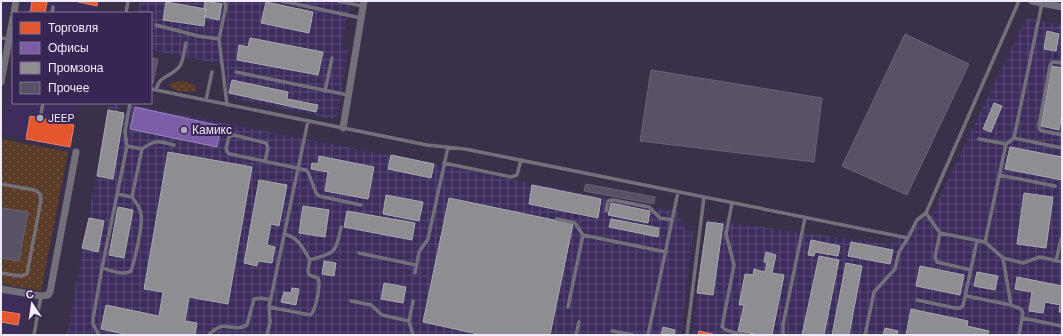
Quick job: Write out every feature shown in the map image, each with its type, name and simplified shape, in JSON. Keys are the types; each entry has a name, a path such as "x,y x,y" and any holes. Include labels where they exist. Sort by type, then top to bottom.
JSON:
{"street":[{"path":"14,12 16,1"},
{"path":"1032,1 1062,7"},
{"path":"343,128 363,4"},
{"path":"1,82 3,65 12,30"},
{"path":"1,289 44,295 52,288 76,152"}],"lane":[{"path":"126,12 128,1"},
{"path":"224,1 226,6 219,39 227,105"},
{"path":"282,1 361,18"},
{"path":"338,1 363,4"},
{"path":"865,335 874,292 895,269 899,252 917,220 926,213 1019,1"},
{"path":"985,242 1006,144 1014,138 1042,3"},
{"path":"52,12 53,7"},
{"path":"156,26 198,36 219,39"},
{"path":"1,38 9,39"},
{"path":"156,90 159,81 181,64 186,43"},
{"path":"325,90 332,58"},
{"path":"1062,63 1052,62 1050,66 1038,125 1040,130 1062,135"},
{"path":"206,100 212,72"},
{"path":"236,72 348,95"},
{"path":"152,89 427,145 465,149 521,160 908,238"},
{"path":"41,114 43,104"},
{"path":"99,335 93,324 93,319 127,146 125,132 130,104"},
{"path":"267,335 270,322 269,307 308,121"},
{"path":"265,161 268,148 266,143 234,136 229,137 226,148 227,152 265,161 306,170 316,193 319,196 361,205"},
{"path":"978,138 1006,144"},
{"path":"1014,138 1062,148"},
{"path":"102,268 124,273 131,271 141,223 139,208 132,197 142,149 150,143 156,141 174,145"},
{"path":"127,146 142,149"},
{"path":"415,273 419,252 428,238 448,147"},
{"path":"444,163 514,177 518,172 521,160"},
{"path":"999,175 1055,186"},
{"path":"1,184 38,191 41,195 41,200 27,274 20,276 1,273"},
{"path":"648,335 678,192"},
{"path":"117,194 132,197"},
{"path":"687,335 704,197"},
{"path":"606,211 608,201 613,200 651,208 660,218 672,220"},
{"path":"732,203 726,234 734,265 722,327 727,331 747,335"},
{"path":"926,213 940,233 985,242 1003,258 1023,262 1040,257 1062,262"},
{"path":"783,335 783,325 805,218"},
{"path":"557,219 575,223 583,235 666,252"},
{"path":"310,260 329,254 336,249 341,228"},
{"path":"940,233 935,257 936,262 971,270"},
{"path":"269,307 307,314 313,313 320,283 318,278 309,275 310,260 296,238 284,234"},
{"path":"568,307 583,235"},
{"path":"1056,261 1061,239"},
{"path":"917,300 960,308 963,306 977,241"},
{"path":"359,253 416,265"},
{"path":"1003,258 1011,305"},
{"path":"34,335 44,295"},
{"path":"966,296 1011,305 1021,309 1023,313 1019,335"},
{"path":"209,335 217,327 237,328 248,325 254,299 261,298 271,300"},
{"path":"351,301 371,305 382,315 409,321"},
{"path":"413,301 409,321 413,335"},
{"path":"1022,318 1062,326"},
{"path":"576,335 579,322"},
{"path":"612,331 633,335"}],"shaded area":[{"path":"1,1 9,1 1,34"},
{"path":"26,1 98,1 96,12 24,12"},
{"path":"140,1 340,1 340,3 349,5 341,48 348,50 337,116 333,119 228,97 225,65 152,50 152,12 138,12"},
{"path":"1026,18 1062,25 1062,335 692,335 707,220 889,244 932,213"},
{"name":"JEEP","path":"12,75 12,104 78,104 70,148 1,134"},
{"path":"183,81 195,85 196,90 190,92 182,91 169,86 171,83"},
{"path":"109,104 120,104 118,113 128,114 132,105 678,212 685,229 693,231 681,335 67,335"},
{"path":"1,139 68,152 41,291 1,284"},
{"path":"1,292 28,297 20,335 1,335"}],"building: Торговля":[{"path":"32,1 47,2 45,12 30,12"},
{"path":"74,1 98,1 97,6"},
{"path":"30,116 74,125 70,147 26,139"},
{"path":"1,311 20,314 18,325 1,322"},
{"path":"699,331 717,335 698,335"}],"building: Офисы":[{"path":"135,107 221,126 217,147 130,129"}],"building: Промзона":[{"path":"205,1 222,4 219,20 205,17"},
{"path":"166,2 206,9 204,26 163,20"},
{"path":"266,2 313,12 309,33 261,23"},
{"path":"1047,31 1059,34 1056,51 1044,49"},
{"path":"250,38 323,52 318,75 237,60 239,45 248,47"},
{"path":"1052,66 1062,68 1062,114 1059,130 1041,126"},
{"path":"232,80 288,92 287,99 318,105 316,112 229,93"},
{"path":"994,103 1002,106 991,132 983,129"},
{"path":"108,110 124,113 113,179 97,176"},
{"path":"1010,147 1062,157 1062,180 1005,169"},
{"path":"168,152 252,167 228,304 189,297 185,321 197,323 195,335 129,335 101,329 106,305 159,316 163,292 144,289"},
{"path":"391,155 434,164 431,178 388,169"},
{"path":"319,156 374,167 368,199 325,191 328,172 311,169 312,163 318,164"},
{"path":"259,180 287,185 279,226 271,224 267,245 275,247 272,263 258,261 257,266 244,263"},
{"path":"532,185 601,199 598,218 529,204"},
{"path":"1024,193 1053,197 1046,248 1017,244"},
{"path":"386,195 423,202 419,221 383,214"},
{"path":"449,198 573,224 550,335 482,335 423,322"},
{"path":"611,203 650,211 648,223 608,215"},
{"path":"303,206 329,210 325,237 299,233"},
{"path":"118,207 133,210 124,258 109,255"},
{"path":"347,211 415,223 412,240 344,227"},
{"path":"89,218 104,221 98,252 82,248"},
{"path":"611,219 659,228 658,237 609,227"},
{"path":"707,222 723,224 713,295 697,293"},
{"path":"811,240 840,246 838,256 815,252 814,256 808,255"},
{"path":"851,242 893,250 890,264 848,256"},
{"path":"766,252 776,255 772,273 784,275 772,335 759,335 738,331 744,305 739,305 745,274 753,275 754,269 765,272 767,262 764,262"},
{"path":"819,256 839,260 824,335 802,335"},
{"path":"324,261 336,263 334,276 322,274"},
{"path":"846,263 862,266 849,335 832,335"},
{"path":"920,266 964,275 960,295 916,286"},
{"path":"977,272 998,276 995,290 974,286"},
{"path":"1017,277 1062,286 1062,312 1059,312 1060,305 1045,302 1043,313 1029,311 1032,292 1015,289"},
{"path":"384,283 406,287 403,303 381,299"},
{"path":"292,288 299,289 296,305 281,302 284,292 291,293"},
{"path":"911,309 968,321 967,326 989,331 988,335 906,335"},
{"path":"663,327 675,330 674,335 661,335"},
{"path":"885,328 898,331 897,335 883,335"}],"building: Прочее":[{"path":"905,34 969,64 907,195 842,166"},
{"path":"152,58 158,59 152,83"},
{"path":"651,70 822,98 814,162 640,141"},
{"path":"586,184 655,197 654,204 584,191"},
{"path":"1,208 28,212 19,261 1,258"}],"place":[{"name":"JEEP","path":"40,118"},
{"name":"Камикс","path":"184,130"}]}
